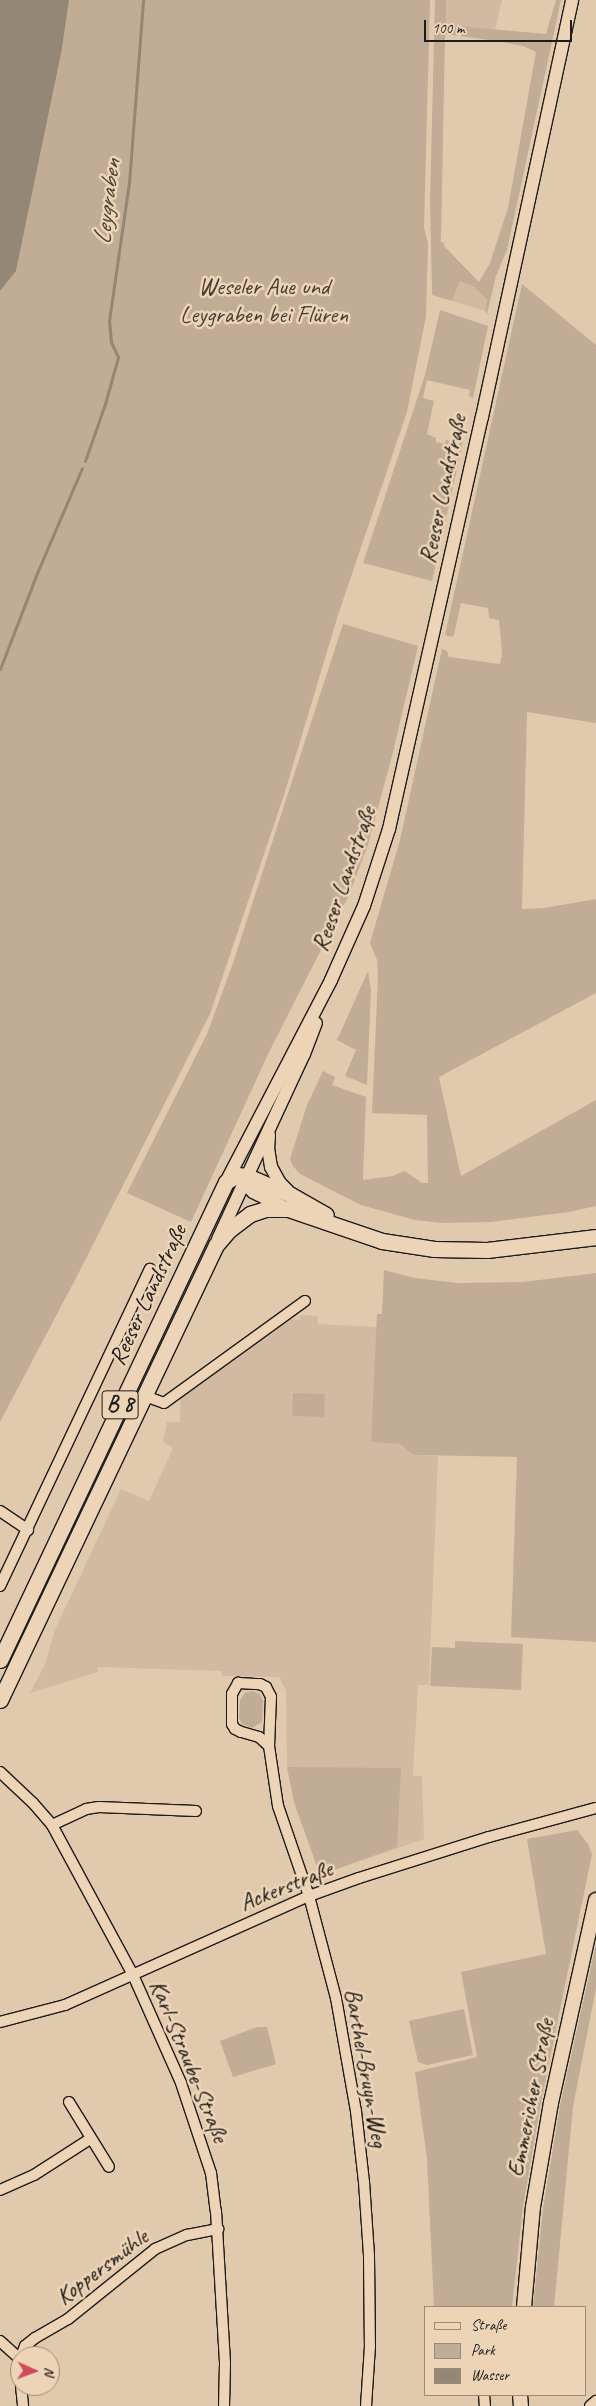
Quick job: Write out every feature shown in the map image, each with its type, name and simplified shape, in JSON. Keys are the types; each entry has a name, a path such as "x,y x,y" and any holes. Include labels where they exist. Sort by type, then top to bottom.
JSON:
{"main road":[{"name":"B 8","path":"237,1176 290,1202 382,1241 434,1249 487,1250 596,1237"},
{"name":"Reeser Landstraße","path":"0,1660 237,1176"},
{"name":"B 8","path":"216,1245 229,1230 250,1214 290,1202"},
{"name":"Reeser Landstraße","path":"0,1700 216,1245"},
{"name":"Emmericher Straße","path":"524,2306 533,2207 551,2103 596,1900"}],"street":[{"name":"Reeser Landstraße","path":"216,1245 237,1176 331,980 364,906 389,829 482,416 572,0"},
{"name":"Reeser Landstraße","path":"237,1176 270,1124 304,1054 331,980"},
{"path":"270,1124 268,1148 271,1167 290,1202"},
{"path":"0,1586 150,1269"},
{"name":"Reeser Landstraße","path":"144,1396 164,1404 305,1300"},
{"path":"0,1511 28,1530"},
{"name":"Barthel-Bruyn-Weg","path":"269,1746 259,1737 235,1729 232,1724 232,1694 238,1684 260,1684 269,1691 271,1707 269,1746 278,1806 309,1896 336,1998 358,2128 368,2256 370,2346 366,2406"},
{"name":"Karl-Straube-Straße","path":"0,1772 52,1825 133,1975 181,2083 211,2173 218,2228 225,2363 224,2406"},
{"path":"52,1825 86,1809 99,1807 196,1811"},
{"name":"Ackerstraße","path":"0,2022 65,2005 309,1896 417,1859 596,1808"},
{"path":"69,2102 90,2139 109,2167"},
{"path":"0,2190 34,2175 90,2139"},
{"name":"Koppersmühle","path":"25,2346 68,2319 155,2249 187,2235 218,2228"},
{"path":"0,2341 10,2349"},
{"path":"590,2406 596,2401"}],"shaded area":[{"path":"446,0 502,0 495,30 445,25"},
{"path":"460,281 474,287 487,300 485,311 452,301"},
{"path":"300,1315 318,1316 318,1324 377,1327 371,1442 400,1444 414,1455 438,1456 429,1685 418,1685 413,1776 422,1776 424,1839 320,1875 294,1802 287,1767 286,1691 279,1677 222,1676 222,1671 98,1667 98,1672 30,1693 46,1662 54,1632 121,1489 149,1501 173,1448 163,1442 167,1422 180,1422 180,1395 292,1319 300,1320"}],"green space":[{"name":"Weseler Aue und Leygraben bei Flüren","path":"69,0 430,0 424,228 428,243 426,317 407,412 338,615 284,795 210,1014 76,1278 0,1422 0,291 16,271 62,49"},
{"path":"435,0 446,0 446,25 546,34 556,0 561,0 507,250 496,276 487,314 485,311 487,300 474,287 460,281 452,301 432,295 430,201","holes":["445,34 523,46 536,52 508,208 490,263 479,282 441,242"]},
{"path":"522,284 596,345 596,723 527,712 522,909 544,908 596,899 596,993 439,1077 461,1176 596,1100 596,1206 569,1212 491,1222 442,1223 415,1220 361,1205 300,1174 290,1159 307,1105 323,1071 335,1077 332,1085 366,1097 363,1180 392,1176 405,1171 422,1183 428,1183 427,1115 372,1113 378,976 377,960 370,943 400,840 442,649 447,651 449,657 500,664 502,653 499,620 489,618 488,608 461,603 454,635 452,637 445,635"},
{"path":"440,310 488,326 473,398 469,396 470,390 427,380 423,398 434,401 427,434 436,438 436,442 445,444 446,440 452,442 451,449 457,451 459,443 463,442 432,581 363,563 425,375"},
{"path":"343,624 418,646 392,756 368,845 349,895 270,1050 191,1222 127,1193 207,1034 233,963"},
{"path":"368,971 371,990 367,1085 345,1076 356,1050 337,1040"},
{"path":"384,1270 414,1278 458,1283 523,1282 596,1273 596,1642 511,1637 517,1457 414,1455 400,1444 371,1442 377,1314 382,1314"},
{"path":"293,1393 325,1394 324,1417 292,1416"},
{"path":"455,1641 523,1644 521,1690 430,1686 432,1647 455,1648"},
{"path":"252,1691 260,1694 263,1701 262,1722 252,1728 242,1724 239,1718 240,1700 245,1693"},
{"path":"287,1767 401,1768 397,1847 320,1875 294,1802"},
{"path":"577,1830 588,1844 592,1854 541,2102 523,2206 512,2306 434,2306 427,2159 415,2072 477,2057 461,1972 546,1954 527,1839"},
{"path":"596,1944 596,1988 573,2107 554,2306 533,2306 543,2209 560,2106"},
{"path":"464,2009 473,2055 427,2065 418,2062 409,2021"},
{"path":"257,2027 267,2027 276,2064 233,2077 220,2041"}],"water":[{"path":"0,0 69,0 62,49 16,271 0,291"}],"waterway":[{"name":"Leygraben","path":"85,461 105,404 118,357 111,342 109,321 129,183 143,0"},
{"name":"Leygraben","path":"0,669 37,573 82,468"}]}
